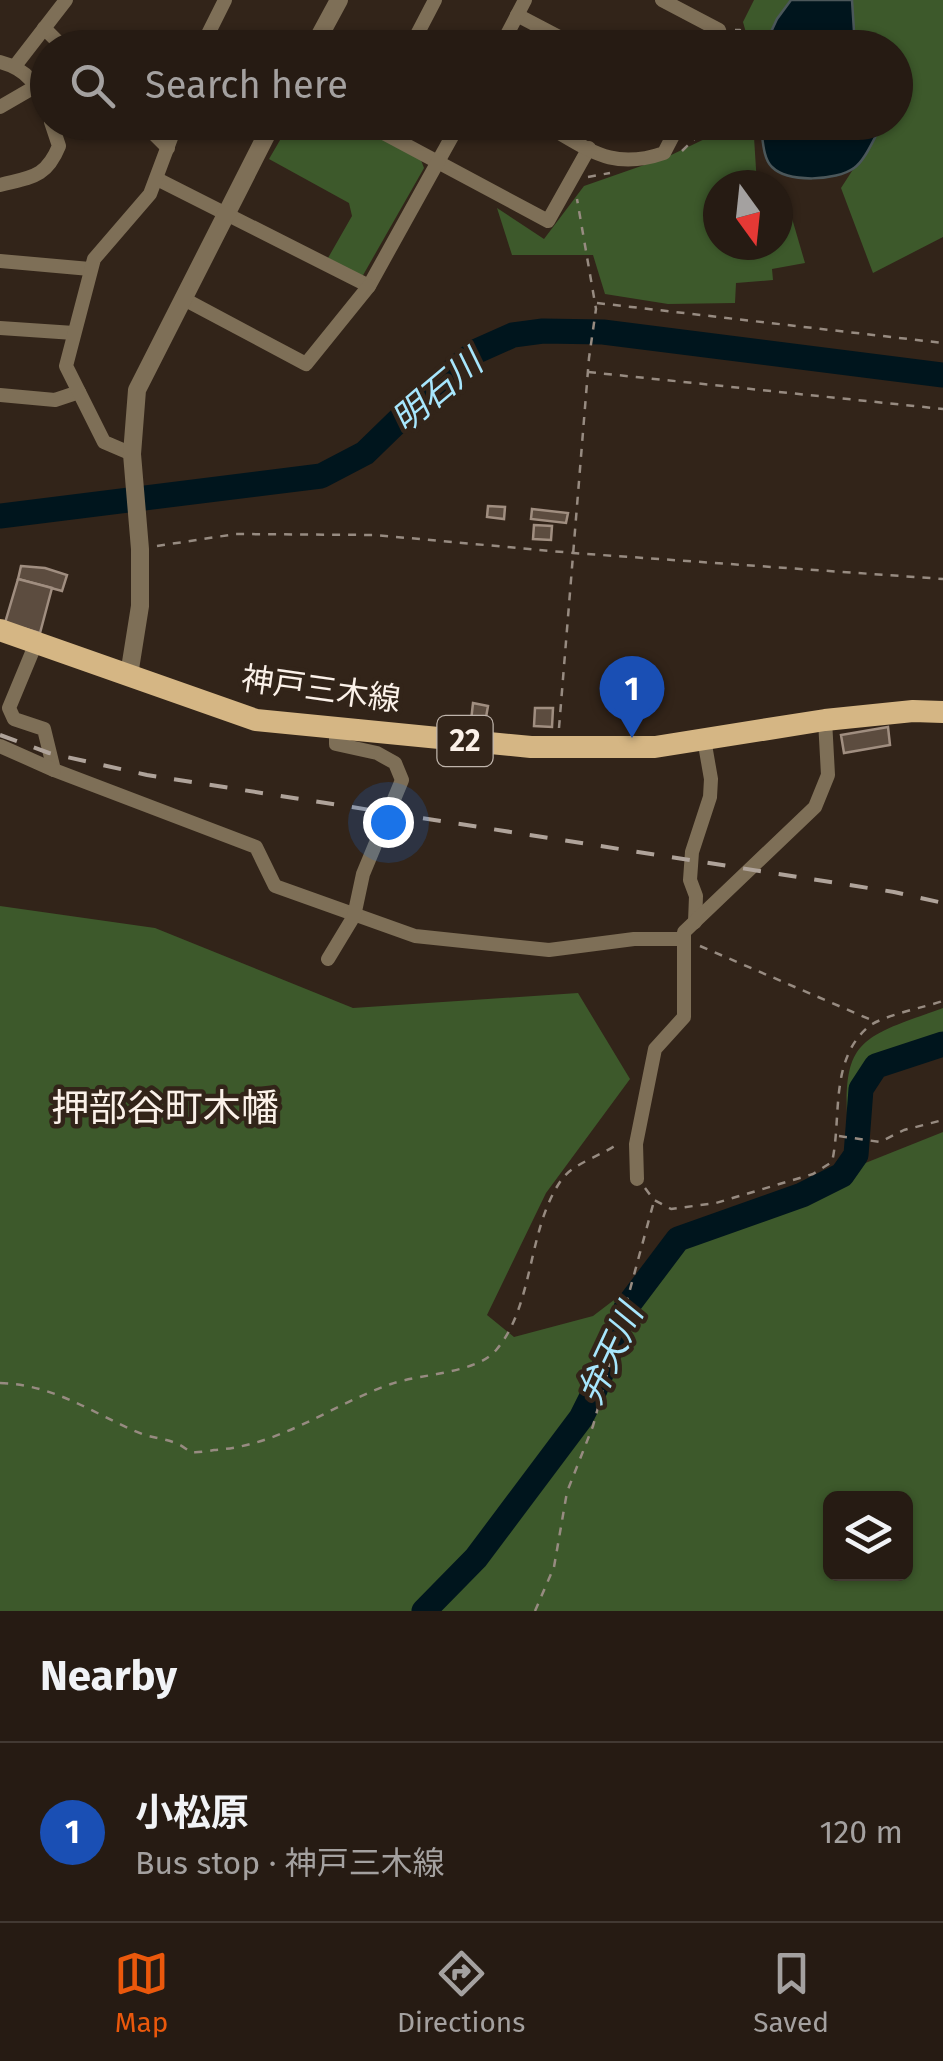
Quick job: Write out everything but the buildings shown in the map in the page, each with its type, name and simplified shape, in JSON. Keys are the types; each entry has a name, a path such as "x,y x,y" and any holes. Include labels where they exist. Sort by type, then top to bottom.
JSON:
{"main road":[{"name":"神戸三木線","path":"0,630 256,720 557,749 655,747 825,720 913,711 943,712"}],"street":[{"path":"44,28 66,0"},
{"path":"213,30 226,0"},
{"path":"323,30 339,0"},
{"path":"419,30 435,0"},
{"path":"509,30 524,0"},
{"path":"662,0 718,30"},
{"path":"517,15 546,30"},
{"path":"30,42 7,64 30,79"},
{"path":"0,107 30,89"},
{"path":"0,186 42,174 60,146 58,140"},
{"path":"160,140 168,148"},
{"path":"132,454 104,442 66,366 90,269 111,236 150,194 171,140"},
{"path":"129,675 140,606 132,454 137,390 264,140"},
{"path":"398,140 548,221 590,148"},
{"path":"182,298 306,364 369,286 450,140"},
{"path":"575,140 615,162 639,162 664,154 671,140"},
{"path":"157,178 369,286"},
{"path":"0,261 90,269"},
{"path":"0,328 74,333"},
{"path":"0,395 56,400 79,392"},
{"path":"36,643 8,708 14,719 44,729 54,770"},
{"path":"638,1179 639,1134 656,1049 684,1017 684,932 814,808 828,775 825,720"},
{"path":"328,959 354,916 363,874 402,780 396,763 377,753 336,744 336,728"},
{"path":"694,922 692,852 710,797 704,739"},
{"path":"0,746 256,846 275,886 415,936 549,950 684,938"}],"path":[{"path":"682,151 693,140"},
{"path":"586,177 619,172"},
{"path":"557,749 596,310 576,192"},
{"path":"595,303 943,343"},
{"path":"588,372 943,409"},
{"path":"140,549 236,534 355,535 943,579"},
{"path":"684,938 878,1023"},
{"path":"638,1179 654,1200 671,1208 716,1202 813,1174 832,1162 838,1136 838,1082 849,1055 869,1026 943,1001"},
{"path":"838,1136 880,1142 904,1130 943,1120"},
{"path":"0,1383 79,1401 140,1433 192,1452 230,1449 292,1430 361,1394 417,1375 466,1369 498,1348 510,1326 550,1200 564,1176 639,1134"},
{"path":"536,1611 554,1567 567,1492 593,1426 654,1200"}],"green space":[{"path":"754,0 791,0 772,30 745,30 743,22"},
{"path":"852,0 943,0 943,237 873,273 841,188 872,140 913,140 913,30 854,30"},
{"path":"280,140 385,140 421,160 424,168 362,277 328,258 352,216 349,203 269,159"},
{"path":"702,140 754,140 756,170 703,170 703,260 793,260 793,222 805,263 772,269 773,280 736,283 735,303 668,304 605,294 593,255 512,255 497,208 544,239 584,186 667,157"},
{"path":"0,906 155,928 353,1008 578,993 630,1079 546,1193 487,1315 514,1337 593,1316 715,1223 943,1132 943,1611 0,1611"},
{"path":"943,1008 943,1034 882,1057 863,1074 855,1096 855,1132 848,1133 848,1078 862,1046 892,1027"}],"water":[{"path":"791,0 852,0 854,30 772,30"},
{"path":"763,140 873,140 854,168 836,176 793,177 793,170 776,170 769,163"}],"waterway":[{"name":"明石川","path":"0,516 321,476 365,453 437,383 477,351 513,335 603,332 943,375"},
{"name":"弁天川","path":"424,1611 476,1558 581,1418 626,1308 678,1239 802,1195 842,1175 856,1155 861,1089 876,1066 943,1044"}],"railway":[{"path":"0,735 49,753 147,775 894,892 943,903"}],"place":[{"name":"小松原","path":"632,738"}],"district":[{"name":"押部谷町木幡","path":"165,1108"}]}
